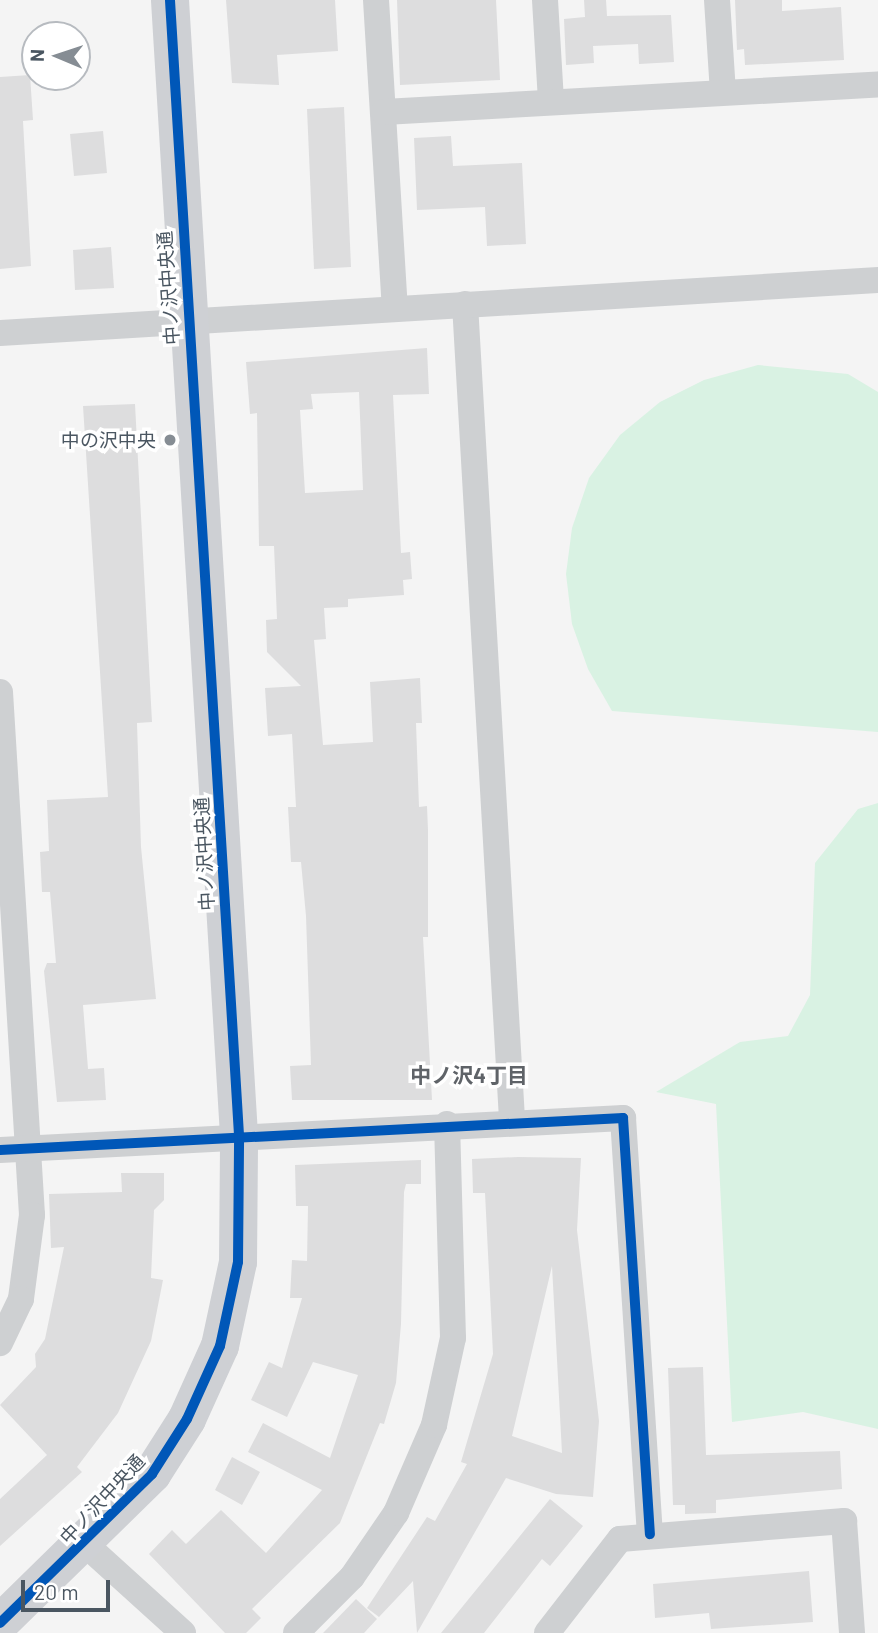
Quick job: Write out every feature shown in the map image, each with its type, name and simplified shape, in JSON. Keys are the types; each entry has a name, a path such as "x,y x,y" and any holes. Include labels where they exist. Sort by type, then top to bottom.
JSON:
{"street":[{"name":"中ノ沢中央通","path":"0,1623 86,1545 152,1474 187,1419 220,1346 238,1262 239,1135 186,321 170,0"},
{"path":"376,0 395,308"},
{"path":"545,0 551,102"},
{"path":"717,0 723,92"},
{"path":"384,112 878,84"},
{"path":"0,333 878,280"},
{"path":"465,304 512,1121"},
{"path":"0,692 32,1215 21,1299 0,1343"},
{"path":"0,1150 447,1124 623,1118 650,1534"},
{"path":"296,1633 352,1577 396,1513 434,1425 453,1338 447,1124"},
{"path":"547,1633 620,1539 650,1534 844,1521 852,1633"},
{"path":"86,1545 183,1633"}],"green space":[{"path":"758,365 848,374 878,392 878,732 612,711 588,669 572,624 566,574 572,528 589,478 620,435 660,402 704,380"},
{"path":"878,803 878,1429 803,1412 732,1422 716,1104 656,1092 740,1042 788,1036 810,995 815,863 858,809"}],"building":[{"path":"226,0 335,0 338,51 277,55 279,85 232,83"},
{"path":"397,0 496,0 500,80 400,85"},
{"path":"584,0 606,0 607,16 671,15 674,62 639,64 638,44 593,46 594,63 566,65 564,19 585,17"},
{"path":"735,0 782,0 782,11 841,7 844,60 745,65 744,49 737,50"},
{"path":"21,76 21,91 31,91 33,120 23,121 31,266 0,269 0,77"},
{"path":"344,107 351,267 314,269 307,109"},
{"path":"103,131 107,173 74,176 70,134"},
{"path":"451,136 453,166 522,163 526,244 487,246 485,207 417,210 414,138"},
{"path":"111,247 114,288 75,290 73,250"},
{"path":"427,348 429,394 393,395 401,553 410,552 412,579 403,580 404,595 348,599 348,607 324,608 326,639 314,640 323,745 373,742 370,682 420,678 422,723 416,723 419,807 427,806 428,937 423,937 432,1100 292,1100 290,1066 311,1065 306,916 301,862 291,862 288,807 296,807 292,734 268,736 265,688 301,686 267,652 266,620 277,619 274,546 259,546 257,413 250,414 246,362","holes":["359,392 363,490 305,493 300,410 313,409 311,394"]},
{"path":"135,404 152,722 137,723 141,847 156,999 83,1005 88,1069 104,1068 106,1100 57,1102 44,971 47,963 56,963 50,892 42,892 40,852 49,851 47,800 108,797 83,406"},
{"path":"581,1158 577,1230 599,1421 593,1497 556,1494 506,1478 417,1633 413,1581 379,1617 367,1608 427,1517 435,1521 467,1464 461,1462 493,1354 485,1193 473,1193 472,1159","holes":["552,1266 562,1453 512,1436"]},
{"path":"421,1160 421,1184 406,1184 404,1192 401,1324 396,1383 384,1424 380,1423 340,1523 252,1609 261,1618 246,1633 225,1633 149,1554 172,1530 186,1544 221,1510 266,1553 322,1490 248,1452 263,1423 330,1458 358,1375 313,1362 287,1417 251,1400 269,1362 282,1368 302,1298 290,1298 292,1260 307,1261 308,1206 296,1206 295,1165"},
{"path":"121,1173 164,1173 164,1200 154,1210 151,1278 163,1280 151,1341 118,1413 77,1467 82,1472 0,1546 0,1499 47,1455 0,1405 36,1367 35,1354 45,1339 64,1247 51,1248 49,1194 122,1192"},
{"path":"703,1367 706,1455 840,1451 842,1489 716,1500 716,1513 685,1514 685,1505 673,1505 668,1368"},
{"path":"232,1457 260,1472 242,1505 215,1490"},
{"path":"550,1499 583,1526 550,1566 542,1559 484,1633 441,1633"},
{"path":"809,1571 813,1622 711,1629 709,1613 655,1618 653,1584"},
{"path":"356,1599 377,1619 364,1633 323,1633"}],"cycle path":[{"path":"0,1623 152,1474 187,1419 220,1346 238,1262 239,1135 170,0"},
{"path":"0,1150 623,1118 650,1534"}],"place":[{"name":"中の沢中央","path":"170,440"}],"district":[{"name":"中ノ沢4丁目","path":"469,1075"}]}
